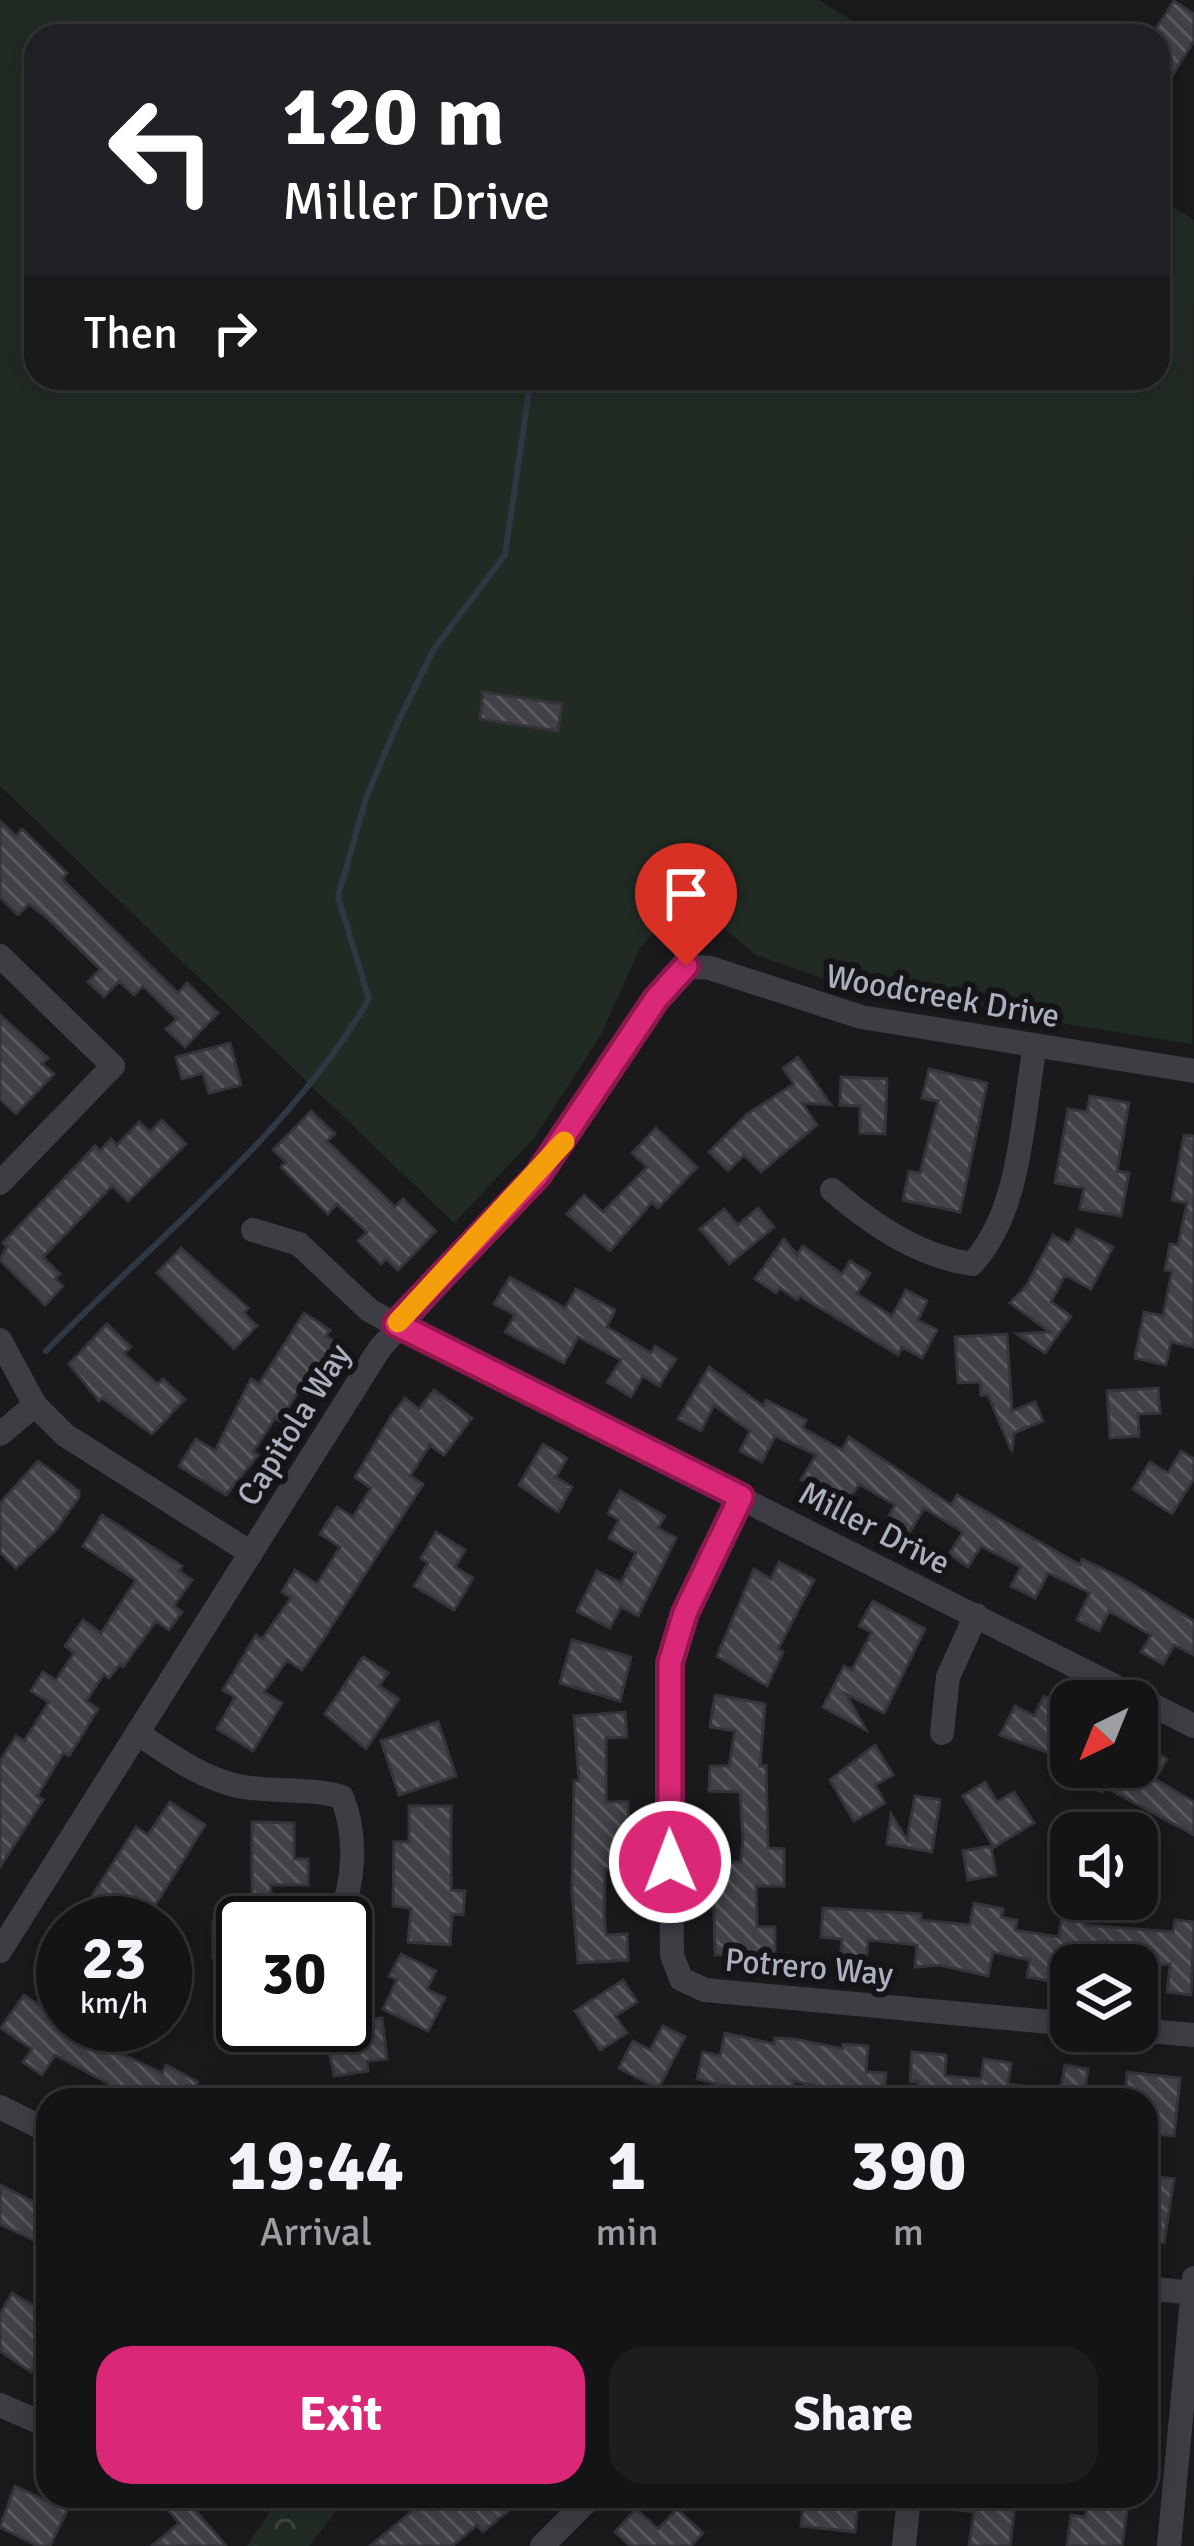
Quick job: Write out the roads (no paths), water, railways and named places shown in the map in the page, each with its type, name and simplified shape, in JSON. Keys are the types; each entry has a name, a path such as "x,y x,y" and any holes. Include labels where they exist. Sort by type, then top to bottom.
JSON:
{"street":[{"path":"0,956 113,1066 0,1184"},
{"name":"Woodcreek Drive","path":"686,966 710,968 861,1017 1194,1071"},
{"name":"Capitola Way","path":"0,1952 396,1324 538,1175 656,999 686,966"},
{"path":"832,1190 874,1226 944,1260 972,1264 992,1243 1009,1196 1035,1046"},
{"name":"Miller Drive","path":"253,1230 299,1244 369,1310 1194,1726"},
{"path":"0,1340 35,1405 91,1453 251,1553"},
{"path":"0,1435 35,1405"},
{"name":"Potrero Way","path":"741,1497 685,1613 670,1663 672,1955 681,1979 705,1990 1050,2022"},
{"path":"942,1733 948,1677 976,1615"},
{"path":"137,1733 199,1773 242,1787 308,1787 342,1797 352,1820 349,1896"},
{"path":"1158,2032 1194,2035"},
{"path":"1,2106 36,2125"},
{"path":"1168,2546 1194,2278"},
{"path":"1158,2289 1193,2293"},
{"path":"0,2404 36,2420"},
{"path":"542,2546 580,2508"},
{"path":"904,2546 908,2508"}],"waterway":[{"path":"46,1351 261,1140 337,1048 369,999 338,897 366,798 398,722 434,649 505,555 529,390"}]}
